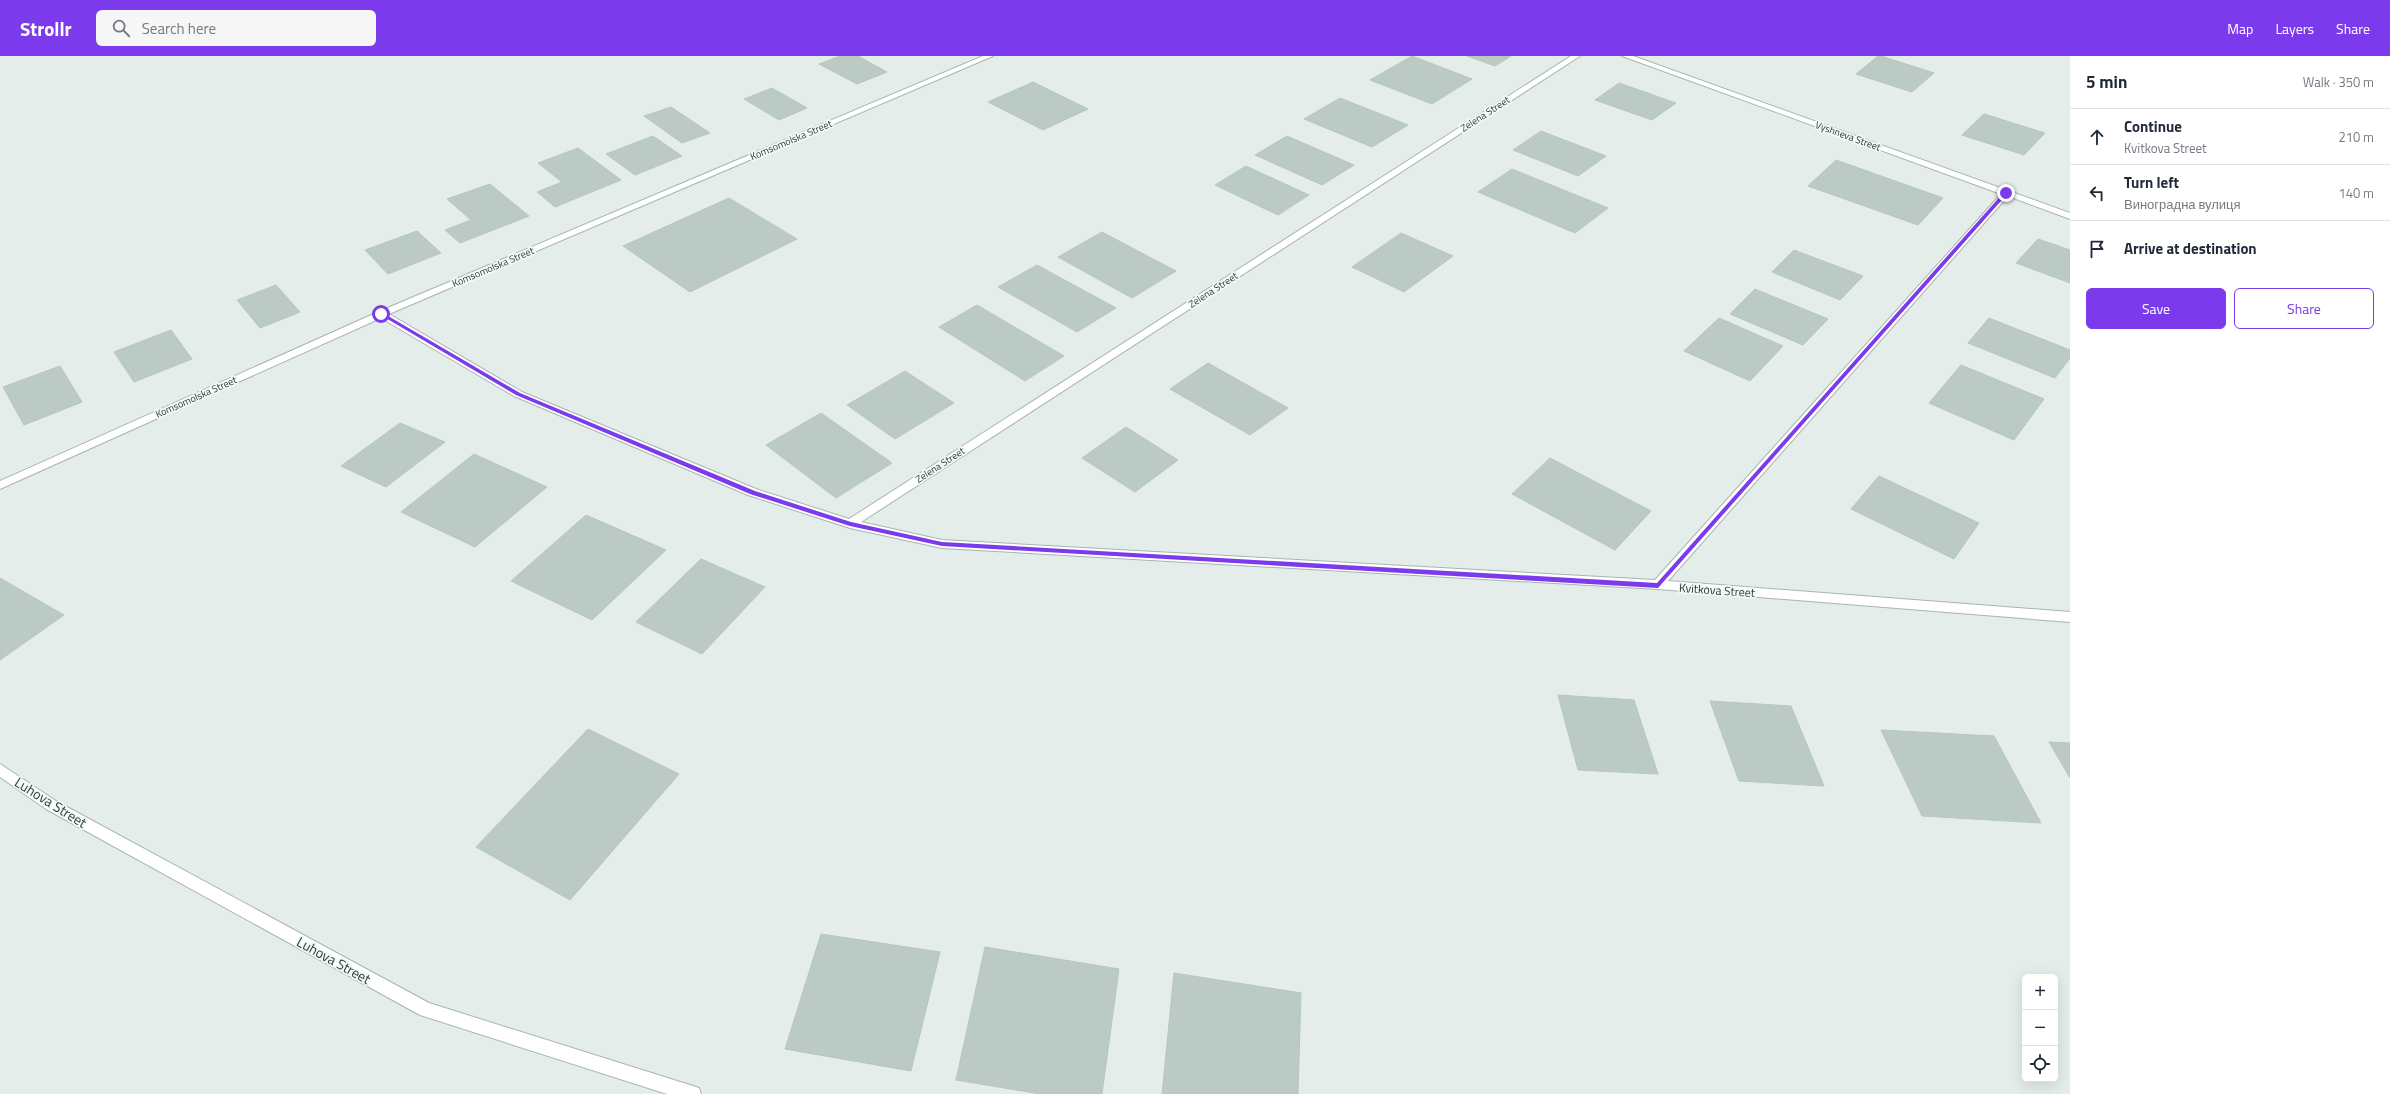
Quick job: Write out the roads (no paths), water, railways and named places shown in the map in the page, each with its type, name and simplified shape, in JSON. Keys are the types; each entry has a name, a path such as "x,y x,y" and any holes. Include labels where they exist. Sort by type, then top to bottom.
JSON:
{"street":[{"name":"Komsomolska Street","path":"0,485 381,314 989,56"},
{"name":"Zelena Street","path":"850,524 1576,56"},
{"name":"Vyshneva Street","path":"1626,56 2070,216"},
{"path":"1658,585 2006,193"},
{"name":"Kvitkova Street","path":"381,314 518,394 752,492 850,524 942,544 1658,585 2070,617"},
{"name":"Luhova Street","path":"0,770 51,805 426,1010 693,1094"}]}
